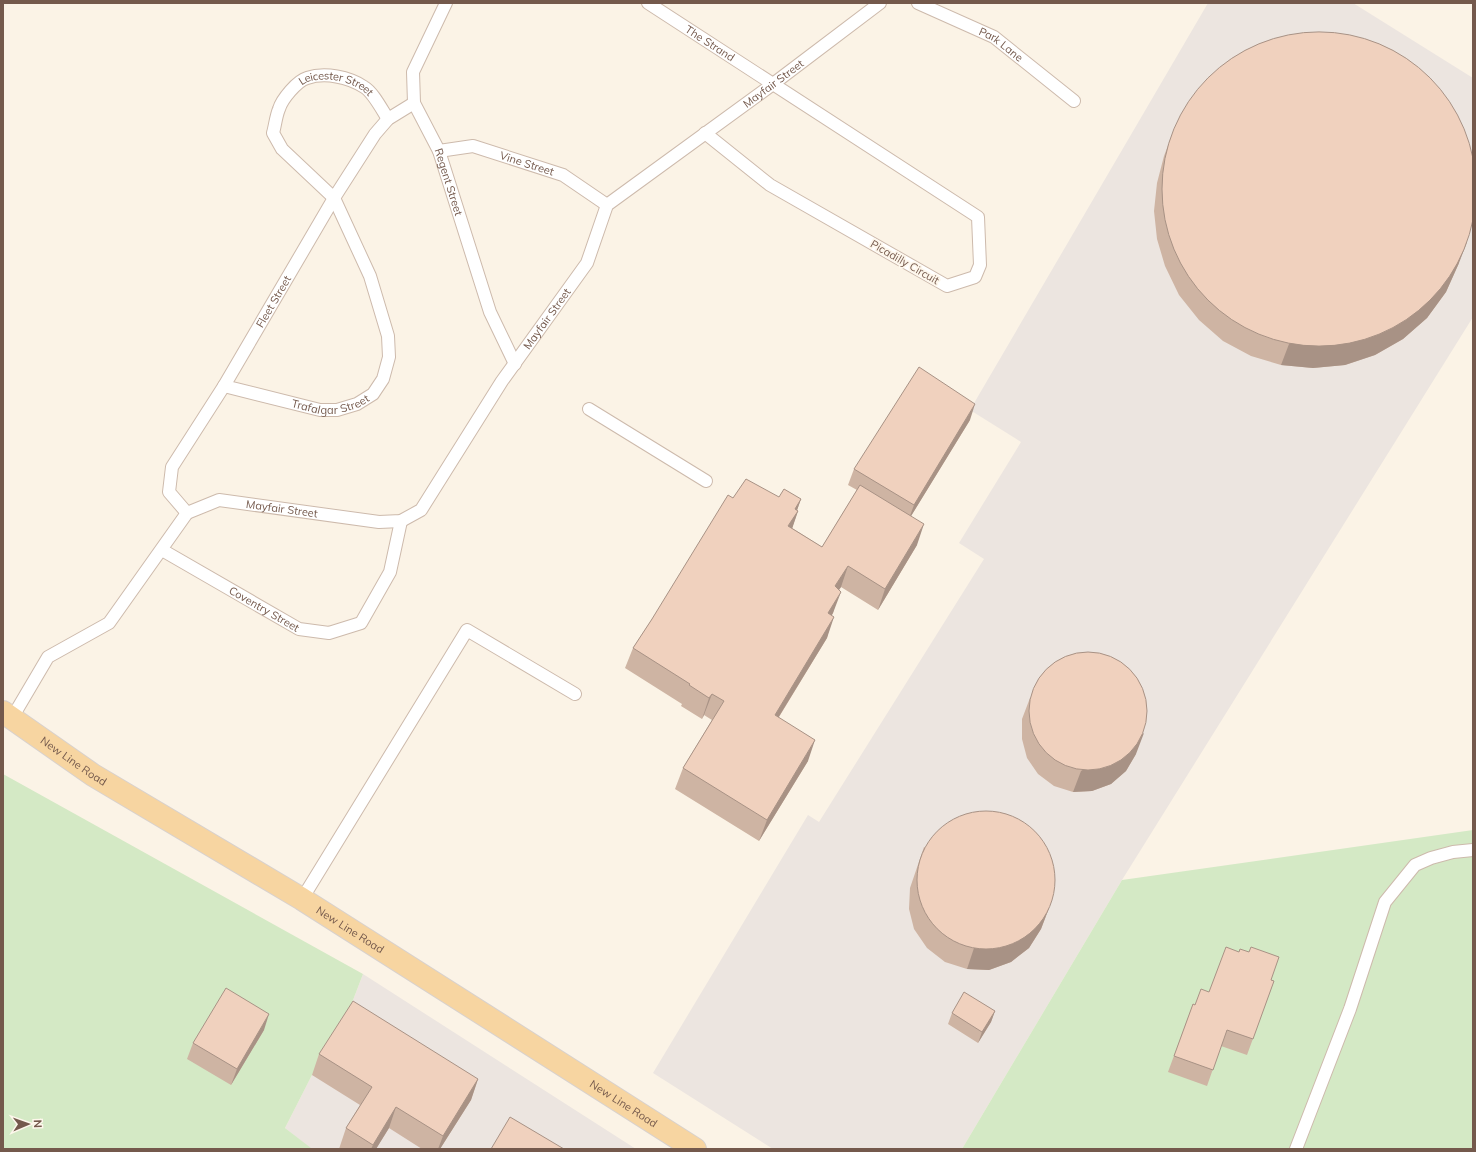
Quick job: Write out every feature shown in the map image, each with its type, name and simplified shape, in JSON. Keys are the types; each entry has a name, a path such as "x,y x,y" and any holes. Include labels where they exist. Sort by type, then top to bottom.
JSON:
{"main road":[{"name":"New Line Road","path":"8,715 92,775 302,899 695,1149"}],"lane":[{"name":"Regent Street","path":"446,3 413,72 414,103 439,151 490,312 515,364"},
{"name":"The Strand","path":"648,3 773,84"},
{"name":"Mayfair Street","path":"187,513 219,500 379,522 401,521 421,510 502,381 587,263 607,205 773,84 880,3"},
{"name":"Park Lane","path":"918,3 994,37 1074,101"},
{"name":"Leicester Street","path":"334,198 282,149 274,133 279,108 292,88 306,78 326,75 348,80 365,87 388,119"},
{"name":"Picadilly Circuit","path":"705,133 770,185 947,286 976,277 980,265 978,217 773,84"},
{"name":"Fleet Street","path":"187,513 169,492 172,467 224,386 334,198 375,134 388,119 414,103"},
{"name":"Vine Street","path":"439,151 473,146 563,174 607,205"},
{"name":"Trafalgar Street","path":"224,386 320,410 337,410 357,404 373,394 383,379 389,357 388,336 370,276 334,198"},
{"path":"589,409 706,481"},
{"path":"8,715 48,657 109,623 187,513"},
{"name":"Coventry Street","path":"162,550 300,629 329,633 360,623 390,572 401,521"},
{"path":"302,899 467,630 575,694"},
{"path":"1296,1149 1350,1009 1385,902 1415,865 1453,852 1473,850"}],"shaded area":[{"path":"1208,3 1353,3 1473,78 1473,317 1122,880 962,1149 773,1149 653,1073 808,815 819,822 984,559 959,543 1021,442 970,410"},
{"path":"363,974 636,1149 310,1149 285,1128 312,1075 345,1021"}],"green space":[{"path":"3,774 363,974 345,1021 312,1075 285,1128 311,1148 310,1149 3,1149"},
{"path":"1473,830 1473,1149 962,1149 1122,880"}],"building":[{"path":"1319,32 1350,35 1379,44 1406,59 1430,78 1449,102 1464,129 1473,158 1476,189 1473,220 1464,249 1449,276 1430,300 1406,319 1379,334 1350,343 1319,346 1288,343 1259,334 1232,319 1208,300 1189,276 1174,249 1165,220 1162,189 1165,158 1174,129 1189,102 1208,78 1232,59 1259,44 1288,35"},
{"path":"919,367 975,404 914,505 854,469"},
{"path":"746,479 779,497 784,489 801,499 795,509 798,511 788,526 822,547 860,485 924,524 885,589 848,566 835,586 841,592 828,613 834,617 775,715 815,740 767,820 683,768 724,701 712,694 709,698 689,685 690,684 633,648 728,495 733,498"},
{"path":"1088,652 1111,656 1130,669 1143,688 1147,711 1143,734 1130,753 1111,766 1088,770 1065,766 1046,753 1033,734 1029,711 1033,688 1046,669 1065,656"},
{"path":"979,811 993,811 1019,819 1035,831 1047,847 1050,854 1054,867 1054,893 1050,906 1047,913 1035,929 1019,941 1012,944 993,949 979,949 953,941 937,929 925,913 922,906 917,887 917,873 925,847 937,831 953,819 960,816"},
{"path":"1226,947 1239,952 1240,949 1249,952 1251,947 1279,957 1271,980 1274,981 1253,1039 1227,1030 1213,1070 1174,1056 1193,1004 1195,1005 1201,989 1209,992"},
{"path":"226,988 269,1014 237,1069 193,1043"},
{"path":"964,992 995,1011 982,1032 952,1013"},
{"path":"353,1001 478,1079 443,1136 396,1107 373,1145 346,1128 372,1087 319,1054"},
{"path":"510,1117 564,1149 491,1149"}]}
